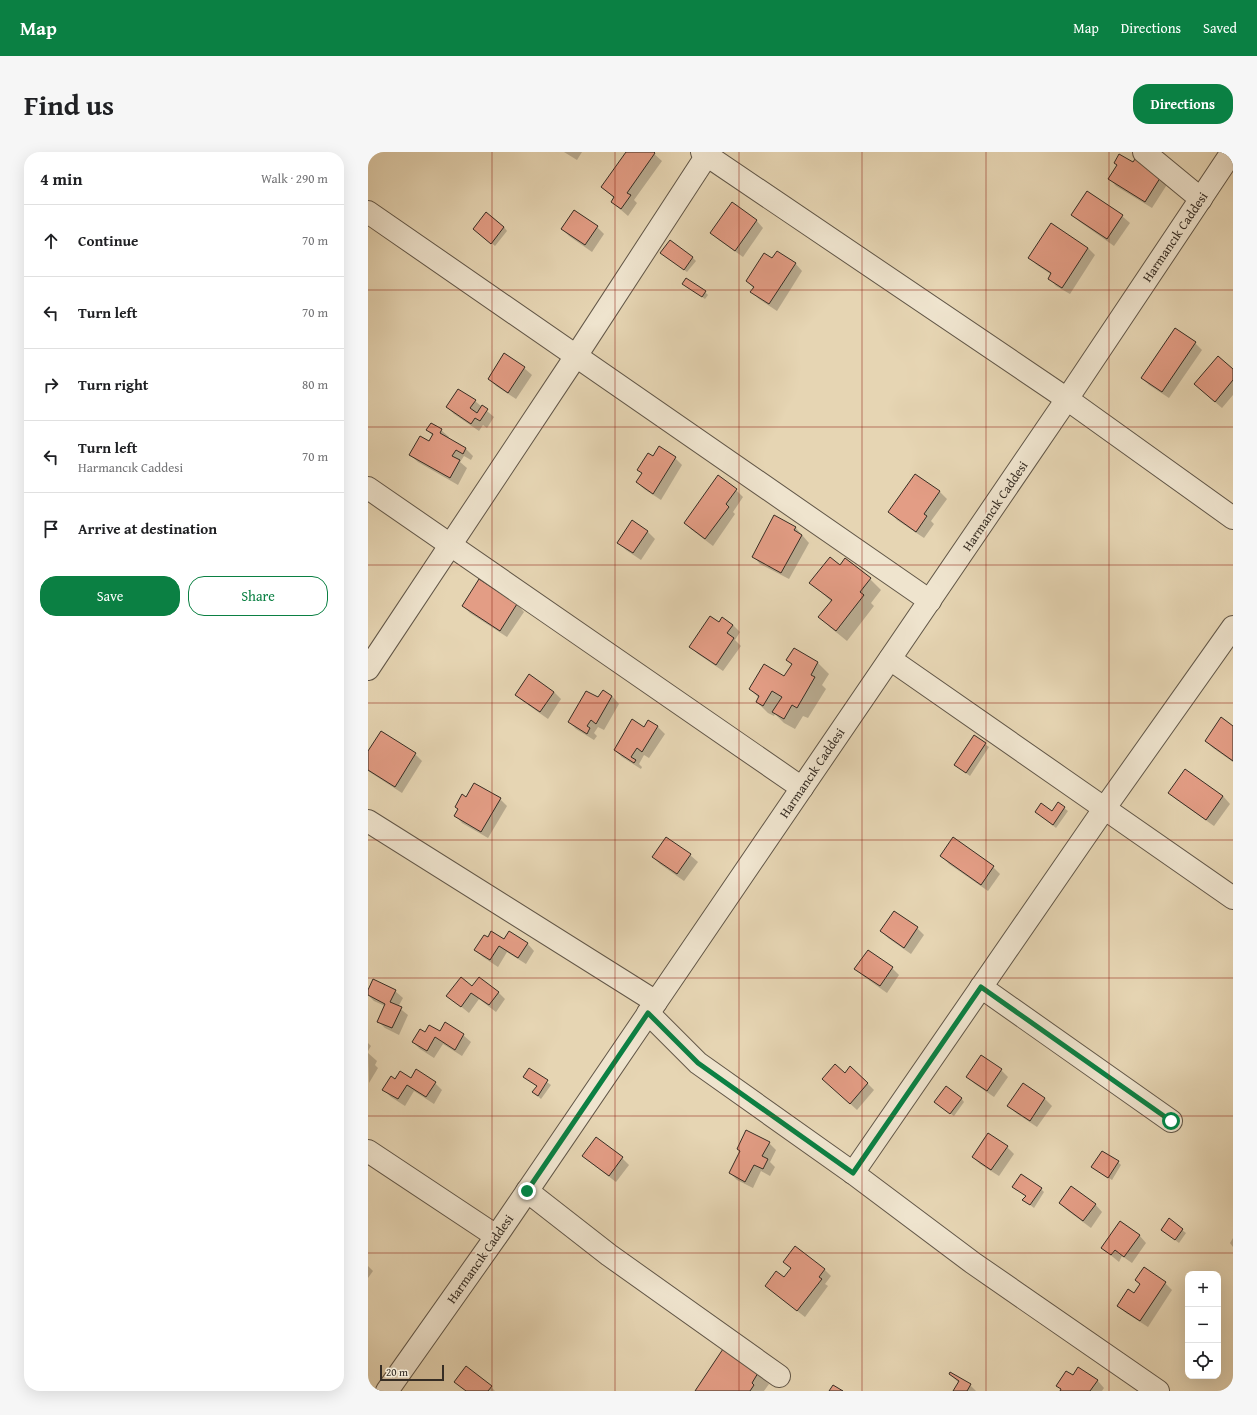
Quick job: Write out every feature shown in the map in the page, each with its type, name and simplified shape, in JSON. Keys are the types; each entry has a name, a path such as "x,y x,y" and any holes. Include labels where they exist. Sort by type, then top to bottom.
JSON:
{"street":[{"path":"1144,152 1201,199"},
{"name":"Harmancık Caddesi","path":"387,1391 527,1191 930,601 1232,152"},
{"path":"368,669 576,356 706,153 1067,399 1233,518"},
{"path":"368,212 930,601"},
{"path":"368,488 802,788"},
{"path":"853,1173 1104,809 1233,627"},
{"path":"890,658 1018,746 1104,809 1233,898"},
{"path":"368,820 652,1008 698,1063 853,1173 973,1263 1158,1391"},
{"path":"981,987 1171,1121"},
{"path":"368,1151 496,1236"},
{"path":"527,1191 609,1255 779,1376"}],"building":[{"path":"626,152 655,153 627,193 631,195 621,209 611,202 614,197 601,187"},
{"path":"1119,154 1133,162 1135,159 1162,175 1145,202 1108,179 1117,165 1114,163"},
{"path":"1087,191 1123,215 1107,239 1071,215"},
{"path":"732,202 757,220 735,251 710,233"},
{"path":"574,210 598,226 585,245 561,229"},
{"path":"486,212 504,227 491,244 473,229"},
{"path":"1051,223 1088,248 1062,288 1048,279 1051,273 1028,258"},
{"path":"670,240 693,257 684,270 660,253"},
{"path":"777,251 796,263 769,304 750,292 754,287 746,281 764,253 772,258"},
{"path":"686,278 706,291 702,297 682,284"},
{"path":"1175,328 1196,342 1162,392 1141,378"},
{"path":"504,353 525,367 508,393 488,379"},
{"path":"1218,356 1233,369 1233,380 1215,402 1194,384"},
{"path":"458,389 476,400 470,408 477,413 482,405 488,409 480,421 475,418 471,424 446,407"},
{"path":"431,423 442,429 440,433 466,448 463,454 456,450 452,456 460,460 450,478 409,455 420,436 429,441 433,434 426,430"},
{"path":"659,446 676,457 653,494 636,482 642,473 637,470 648,453 653,456"},
{"path":"915,474 940,491 924,514 927,516 916,532 888,512"},
{"path":"718,475 737,489 726,504 729,507 705,539 684,523"},
{"path":"774,515 796,527 794,530 802,535 781,573 752,557"},
{"path":"632,520 648,531 633,553 617,543"},
{"path":"830,557 840,565 845,558 871,578 860,592 864,595 836,631 818,617 832,600 809,583"},
{"path":"479,579 517,604 500,631 462,606"},
{"path":"710,616 719,622 722,617 733,625 727,633 734,638 716,665 689,647"},
{"path":"794,648 818,662 811,675 815,677 797,708 792,705 784,719 772,712 782,697 772,691 763,706 756,702 759,696 749,689 764,664 784,676 792,664 786,660"},
{"path":"529,674 554,692 540,712 515,695"},
{"path":"603,690 612,696 596,724 591,720 587,726 590,728 587,734 568,722 586,691 598,697"},
{"path":"1221,717 1233,726 1233,761 1205,741"},
{"path":"632,719 644,727 648,720 658,726 642,752 637,748 631,757 636,760 634,763 614,750"},
{"path":"381,731 416,753 395,787 368,770 368,751"},
{"path":"974,735 986,743 966,773 954,765"},
{"path":"1185,769 1223,796 1206,820 1168,793"},
{"path":"474,783 501,798 481,832 454,816 458,809 455,807 462,794 466,797"},
{"path":"1058,802 1065,807 1053,825 1035,812 1041,803 1052,811"},
{"path":"666,837 691,854 677,874 652,857"},
{"path":"953,837 994,866 981,885 940,856"},
{"path":"894,911 918,927 904,948 880,931"},
{"path":"491,931 504,939 509,931 528,943 518,958 499,946 490,960 474,950 484,935 488,937"},
{"path":"868,950 893,967 880,986 854,969"},
{"path":"461,977 472,986 479,977 499,992 489,1005 471,993 461,1007 446,996"},
{"path":"373,979 396,990 390,1002 402,1007 392,1028 377,1022 385,1004 368,995 368,990"},
{"path":"445,1022 464,1034 455,1050 435,1037 427,1051 412,1042 420,1029 425,1032 429,1025 440,1031"},
{"path":"981,1055 1002,1069 987,1091 966,1077"},
{"path":"835,1064 845,1073 850,1066 868,1083 850,1104 822,1079"},
{"path":"529,1068 548,1080 538,1096 532,1092 537,1086 523,1077"},
{"path":"416,1069 436,1082 426,1097 407,1085 398,1099 382,1090 391,1076 395,1079 400,1071 411,1078"},
{"path":"1023,1083 1045,1098 1030,1121 1007,1106"},
{"path":"946,1086 962,1098 950,1114 934,1102"},
{"path":"746,1130 770,1142 762,1156 768,1159 763,1169 754,1165 745,1182 729,1173 740,1151 737,1149"},
{"path":"988,1133 1008,1146 991,1170 972,1157"},
{"path":"596,1137 623,1157 609,1176 582,1156"},
{"path":"1102,1151 1119,1161 1108,1178 1091,1167"},
{"path":"1021,1174 1042,1188 1030,1205 1022,1200 1026,1196 1012,1187"},
{"path":"1071,1186 1096,1204 1083,1221 1059,1203"},
{"path":"1169,1218 1183,1229 1175,1240 1161,1230"},
{"path":"1120,1221 1140,1235 1124,1257 1115,1250 1111,1255 1101,1248"},
{"path":"795,1246 825,1269 819,1277 822,1279 797,1311 765,1286 776,1271 784,1277 791,1268 783,1262"},
{"path":"1144,1267 1166,1282 1140,1321 1117,1306 1128,1289 1134,1293 1140,1284 1135,1280"},
{"path":"723,1349 758,1373 752,1383 754,1385 750,1391 695,1391"},
{"path":"466,1366 492,1386 488,1391 466,1391 454,1382"},
{"path":"1078,1367 1098,1380 1090,1391 1060,1391 1061,1389 1056,1386 1066,1371 1073,1375"},
{"path":"950,1372 971,1384 967,1391 953,1391 959,1381 949,1374"},
{"path":"833,1385 843,1391 829,1391"}],"route":[{"path":"527,1191 648,1013 698,1063 853,1173 981,987 1171,1121"}]}
